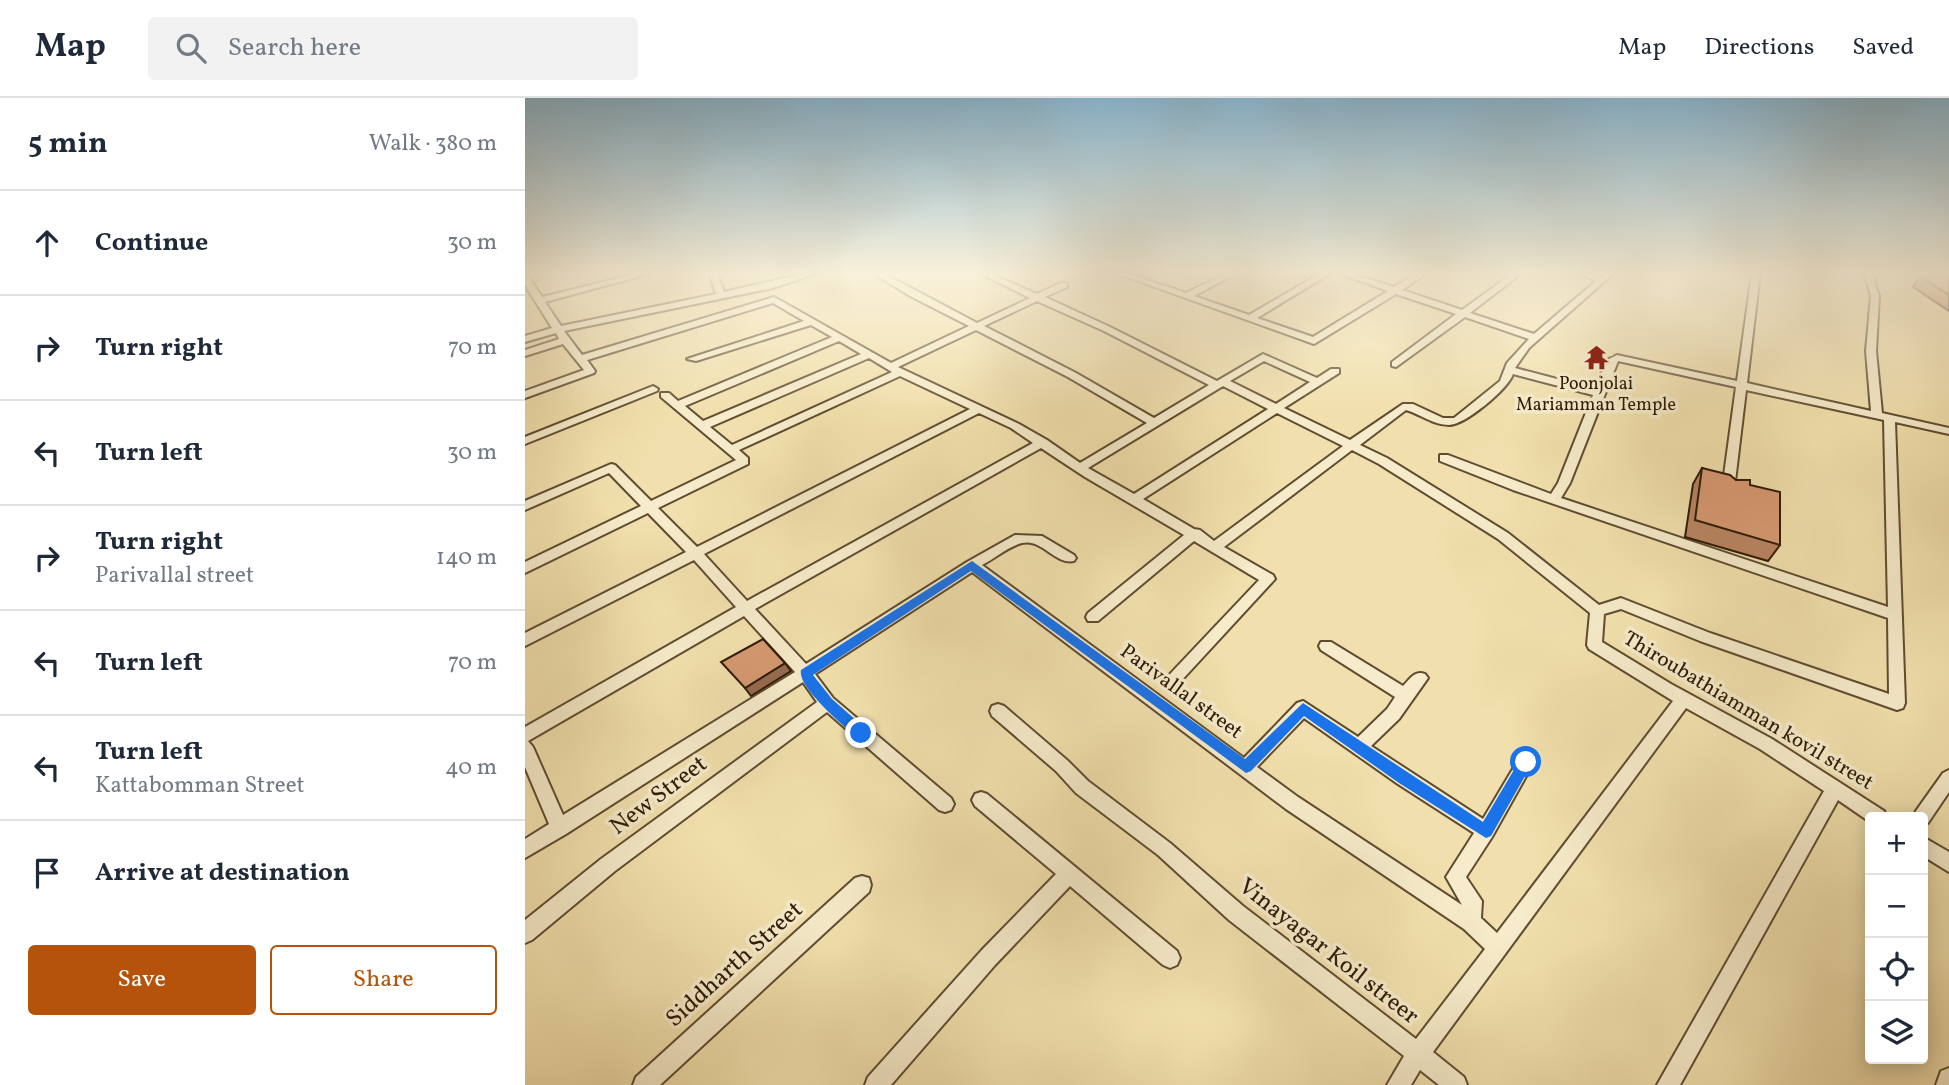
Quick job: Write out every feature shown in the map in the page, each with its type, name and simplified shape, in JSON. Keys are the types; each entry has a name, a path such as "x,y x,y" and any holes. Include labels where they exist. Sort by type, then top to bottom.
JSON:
{"street":[{"path":"525,395 590,371 552,319"},
{"path":"525,339 608,319"},
{"path":"580,359 711,319"},
{"path":"808,319 895,369 999,417 1268,579 1176,677"},
{"path":"963,319 1155,423"},
{"path":"730,450 995,319"},
{"path":"1085,319 1220,384 1277,408 1383,461 1503,536 1597,611 1621,603 1706,637 1897,703 1895,615 1883,416 1871,351 1873,319"},
{"path":"1253,319 1314,341 1348,319"},
{"path":"1396,365 1454,319"},
{"path":"1483,319 1536,338"},
{"path":"1216,546 1403,407 1409,406 1444,422 1458,420 1505,382 1511,367 1536,338 1558,319"},
{"path":"1728,490 1750,319"},
{"path":"692,359 811,321"},
{"path":"677,405 839,338"},
{"path":"525,354 565,340"},
{"path":"702,426 870,354"},
{"path":"1080,468 1263,357 1318,382"},
{"path":"1555,498 1601,394 1610,365 1617,358 1949,431"},
{"path":"1511,367 1601,394"},
{"path":"1135,499 1335,371"},
{"path":"525,441 659,392 744,461 647,506 525,568"},
{"path":"525,640 978,409"},
{"path":"525,735 745,608 1043,442"},
{"path":"1444,458 1517,487 1895,615"},
{"path":"525,506 611,468 696,554 805,673 827,703 945,804"},
{"path":"1093,617 1195,533"},
{"path":"525,849 972,565 1020,538 1029,537 1069,558"},
{"name":"Parivallal street","path":"972,565 1292,803 1471,922 1498,948"},
{"name":"Thiroubathiamman kovil street","path":"1597,611 1594,645 1766,744 1870,812"},
{"path":"1326,646 1405,695"},
{"path":"1359,747 1393,714 1420,678"},
{"name":"Vinayagar Koil streer","path":"998,711 1062,766 1082,787 1164,849 1236,913 1418,1054 1684,699"},
{"name":"New Street","path":"525,933 608,865 827,703"},
{"path":"1246,767 1303,708 1486,831"},
{"path":"525,747 560,828"},
{"path":"1471,922 1472,901 1455,877 1486,831 1526,762"},
{"path":"1925,812 1949,778"},
{"path":"1668,1085 1835,789"},
{"path":"981,800 1170,958"},
{"path":"1928,849 1949,863"},
{"path":"876,1085 988,958 1069,874"},
{"name":"Siddharth Street","path":"644,1085 862,884"},
{"path":"1398,1085 1418,1054 1456,1085"},
{"path":"1947,1085 1949,1079"}],"building":[{"path":"1702,468 1730,475 1736,480 1750,480 1750,485 1780,492 1780,545 1695,520"},
{"path":"763,639 785,663 745,688 721,662"}],"place":[{"name":"Poonjolai Mariamman Temple","path":"1596,357"}],"route":[{"path":"861,733 827,703 805,673 972,565 1120,677 1160,702 1246,767 1303,708 1404,779 1486,831 1526,762"}]}
